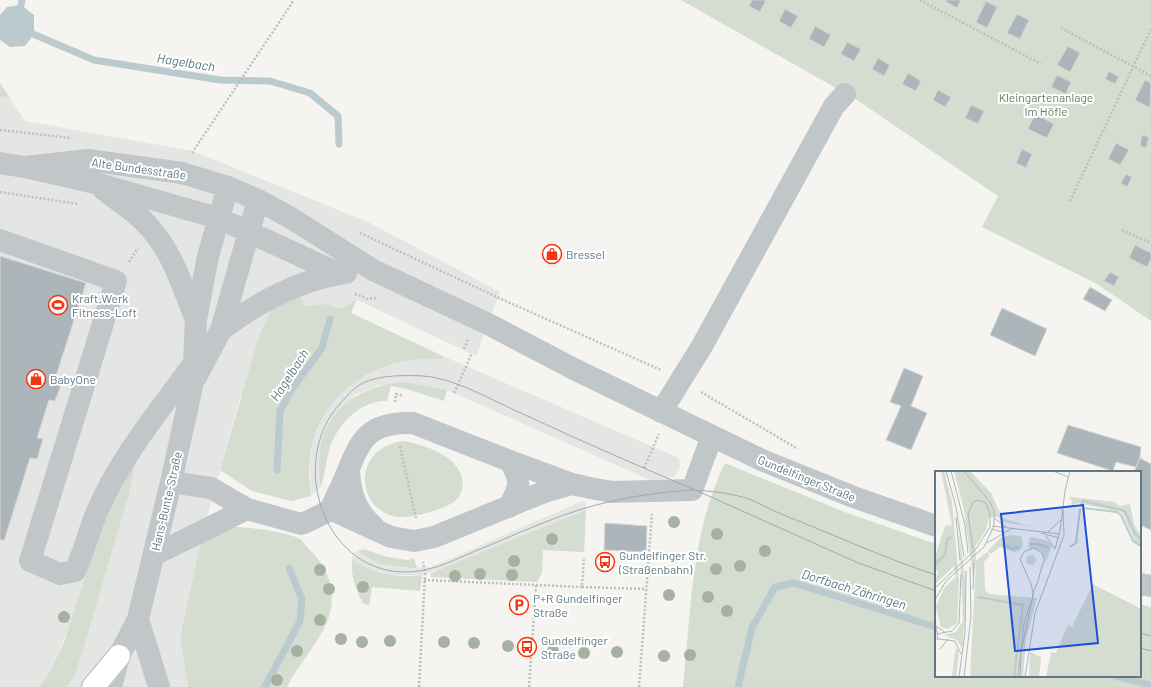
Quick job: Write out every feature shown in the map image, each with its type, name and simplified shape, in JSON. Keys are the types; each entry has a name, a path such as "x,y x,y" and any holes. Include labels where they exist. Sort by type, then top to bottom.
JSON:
{"highway":[{"path":"93,687 119,656"}],"street":[{"path":"662,412 682,380 834,106 845,94"},
{"name":"Alte Bundesstraße","path":"25,167 88,160 182,173 228,187 258,200 291,218 373,270 488,324"},
{"name":"Alte Bundesstraße","path":"0,163 25,167 95,183 218,218 250,231 340,274"},
{"path":"95,183 133,213 151,230 169,254 196,320"},
{"name":"Hans-Bunte-Straße","path":"111,687 119,656 138,619 154,555 194,373 196,320 208,256 228,187"},
{"name":"Hans-Bunte-Straße","path":"194,373 221,330 258,200"},
{"path":"0,240 116,281 30,561 60,574 75,571 84,553 95,514 119,469 194,373"},
{"path":"221,330 247,311 276,295 340,274 373,270"},
{"name":"Gundelfinger Straße","path":"488,324 574,369 764,461 851,496 935,526"},
{"path":"171,482 211,488 247,509 301,524 330,509 349,470 356,451 364,439 381,427 395,423 413,423 572,484 612,492 692,490 712,436"},
{"path":"509,507 519,484 517,474 510,461"},
{"path":"349,470 350,488 356,506 365,519 378,532"},
{"path":"330,509 378,532 407,541 434,537 544,492 572,484"},
{"path":"154,555 247,509"},
{"path":"1141,584 1151,586"},
{"path":"138,619 155,681"}],"path":[{"path":"182,173 193,151 294,0"},
{"path":"920,0 1040,64"},
{"path":"1062,28 1151,76"},
{"path":"1070,201 1151,29"},
{"path":"0,192 82,205"},
{"path":"116,281 151,230"},
{"path":"1122,230 1151,243"},
{"path":"355,231 496,297 605,344 682,380 803,452"},
{"path":"454,393 472,353"},
{"path":"633,492 659,434"},
{"path":"400,442 415,515"},
{"path":"639,687 652,512"},
{"path":"419,687 424,580 422,557"},
{"path":"582,587 584,557"},
{"path":"424,580 646,590"},
{"path":"529,687 536,585"}],"shaded area":[{"path":"21,5 34,15 34,34 25,46 10,47 0,40 0,15 7,7"},
{"path":"0,96 10,98 25,121 193,151 370,223 500,292 476,356 357,300 340,308 326,304 302,306 301,293 239,401 204,529 181,643 188,687 67,687 74,677 82,654 129,494 48,675 39,687 0,687"},
{"path":"443,356 679,458 680,468 674,477 652,481 447,390 404,382 377,386 354,395 320,463 321,487 311,496 310,460 312,442 325,411 339,395 353,382 384,367 410,360 426,358 442,359"},
{"path":"582,501 586,503 586,510 469,559 422,575 388,575 368,569 352,559 353,553 358,551 365,557 389,566 401,568 431,567"}],"green space":[{"name":"Kleingartenanlage Im Höfle","path":"681,0 1151,0 1151,321 1097,284 982,227 998,196 857,100"},
{"path":"0,83 10,98 0,96"},
{"path":"301,293 303,306 326,304 340,308 357,300 351,313 443,356 442,359 421,359 400,362 381,368 362,377 346,389 332,404 321,421 313,441 309,468 311,496 291,501 252,491 220,470 259,336 272,309"},
{"path":"404,382 447,390 444,401 407,389 391,386 387,401 368,404 352,415 339,430 330,447 321,487 319,465 321,446 327,428 336,414 348,401 364,392 383,385"},
{"path":"403,441 422,446 443,455 459,470 462,479 462,489 461,493 453,503 435,511 405,517 389,515 377,507 369,496 365,483 366,469 373,457 385,447"},
{"path":"135,461 129,494 74,677 67,687 39,687 48,675 64,642 111,498"},
{"path":"725,463 847,513 935,544 935,677 1141,677 1141,604 1151,607 1151,687 683,687 694,573 705,517 714,489"},
{"path":"586,510 584,552 543,550 542,573 537,582 431,577 431,573"},
{"path":"234,527 258,529 295,536 300,539 323,566 330,583 332,602 327,622 323,631 287,687 188,687 181,643 182,628 202,538"},
{"path":"363,549 387,557 408,560 414,558 417,568 378,563 364,556 358,551"},
{"path":"352,559 368,569 377,572 403,576 422,575 420,591 372,587 369,606 363,603 358,593 353,577"}],"building":[{"path":"752,0 766,0 760,12 749,6"},
{"path":"961,0 957,8 945,1"},
{"path":"986,1 997,7 987,28 976,22"},
{"path":"785,9 798,16 791,28 779,21"},
{"path":"1017,14 1029,20 1020,39 1007,33"},
{"path":"815,26 831,35 824,47 809,39"},
{"path":"847,42 861,49 854,61 841,54"},
{"path":"1068,46 1080,53 1070,72 1057,65"},
{"path":"878,58 890,65 884,76 872,69"},
{"path":"1109,71 1119,77 1115,84 1105,79"},
{"path":"908,73 921,81 916,91 902,84"},
{"path":"1057,75 1071,82 1066,94 1051,87"},
{"path":"1145,80 1151,83 1150,108 1135,100"},
{"path":"938,90 951,97 945,107 933,100"},
{"path":"971,105 984,111 978,124 965,118"},
{"path":"1035,114 1054,124 1047,138 1028,129"},
{"path":"1142,135 1149,137 1146,148 1140,146"},
{"path":"1116,143 1129,150 1120,165 1108,159"},
{"path":"1022,149 1032,154 1026,168 1016,163"},
{"path":"1126,174 1132,177 1127,187 1121,183"},
{"path":"1135,245 1151,253 1151,259 1147,267 1129,258"},
{"path":"0,256 86,283 54,382 61,385 55,401 49,400 37,438 43,439 37,459 30,458 4,541 0,539"},
{"path":"1110,272 1119,277 1114,286 1104,281"},
{"path":"1090,287 1112,300 1105,311 1083,299"},
{"path":"1002,308 1047,329 1035,356 990,335"},
{"path":"904,368 923,376 911,406 927,413 911,450 886,440 901,406 890,402"},
{"path":"1068,425 1141,447 1140,458 1136,467 1116,462 1113,471 1057,453"},
{"path":"1140,458 1151,464 1151,530 1141,525 1141,471 1134,471"},
{"path":"605,523 647,526 646,552 604,550"}],"waterway":[{"path":"21,5 22,0"},
{"name":"Hagelbach","path":"26,31 94,60 220,80 270,81 310,93 338,116 339,144"},
{"name":"Hagelbach","path":"277,470 280,411 292,389 322,348 330,319"},
{"name":"Hagelbach","path":"265,687 300,621 302,599 289,568"},
{"name":"Dorfbach Zähringen","path":"738,687 752,628 775,587 794,583 935,627"},
{"name":"Dorfbach Zähringen","path":"1119,677 1151,685"}],"tram line":[{"path":"392,376 423,376 461,385 511,409 694,490 643,495 596,505 552,519 439,566 421,571 402,572 374,566 351,553 334,533 322,508 316,482 316,454 324,428 339,405 356,387 369,380 377,378 392,376"},
{"path":"694,490 735,495 749,499 780,514 863,548 935,575"},
{"path":"694,490 856,562 935,591"},
{"path":"1141,633 1151,636"},
{"path":"1141,648 1151,651"}],"place":[{"name":"Bressel","path":"552,254"},
{"name":"Kraft.Werk Fitness-Loft","path":"58,305"},
{"name":"BabyOne","path":"36,379"},
{"name":"Gundelfinger Str. (Straßenbahn)","path":"605,562"},
{"name":"P+R Gundelfinger Straße","path":"519,605"},
{"name":"Gundelfinger Straße","path":"527,647"}]}
